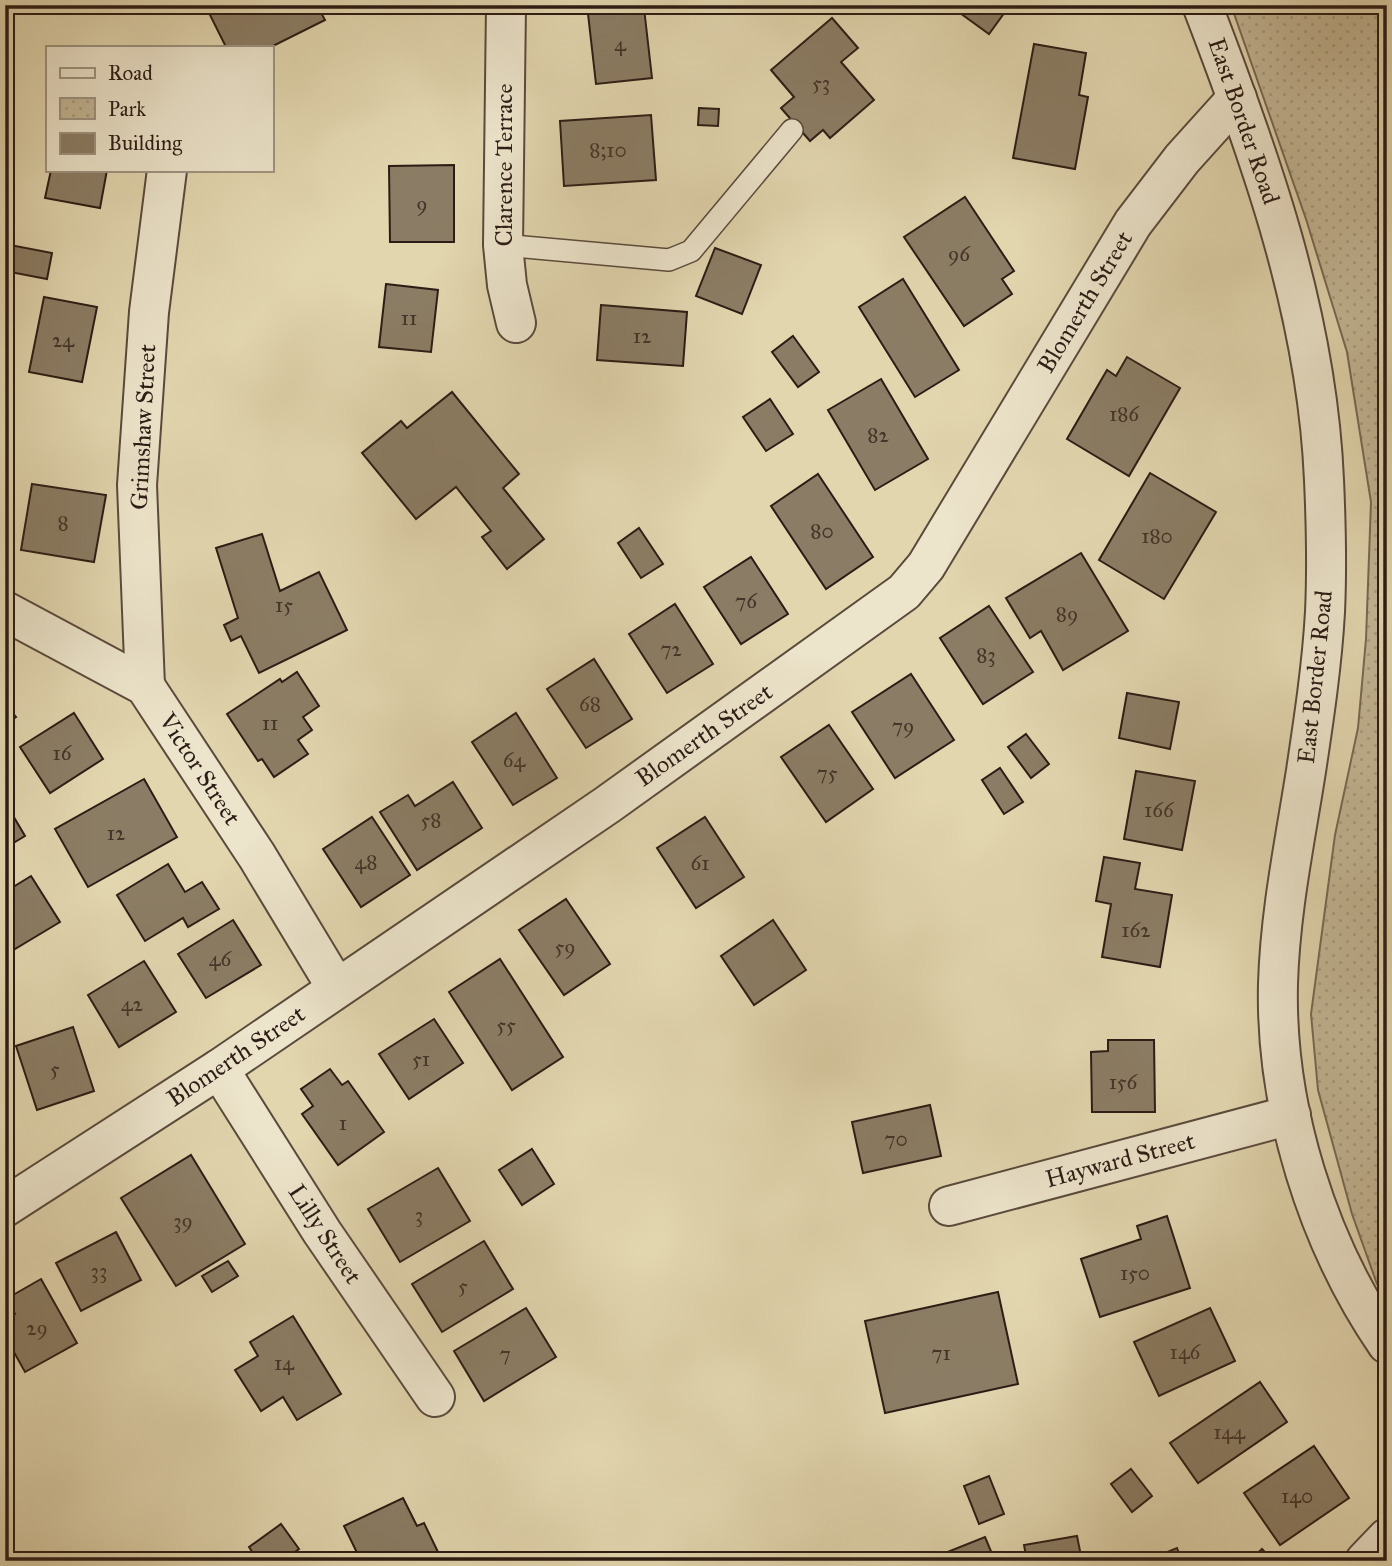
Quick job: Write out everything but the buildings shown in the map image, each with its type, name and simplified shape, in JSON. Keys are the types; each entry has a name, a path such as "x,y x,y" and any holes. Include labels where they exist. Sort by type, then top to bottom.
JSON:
{"street":[{"name":"Clarence Terrace","path":"506,5 503,244 507,285 516,323"},
{"name":"East Border Road","path":"1202,5 1271,196 1289,256 1316,403 1324,478 1325,611 1306,768 1283,920 1278,983 1284,1083 1310,1188 1326,1230 1387,1344"},
{"name":"Blomerth Street","path":"5,1207 219,1069 607,805 895,600 911,585 940,544 1133,223 1182,159 1237,98"},
{"name":"Grimshaw Street","path":"145,686 137,485 149,312 167,172"},
{"name":"Victor Street","path":"5,611 145,686 257,856 336,987"},
{"name":"Lilly Street","path":"219,1069 322,1232 435,1397"},
{"name":"Hayward Street","path":"949,1206 1291,1115"},
{"path":"1365,1561 1387,1538"}],"lane":[{"path":"503,244 670,260 691,251 792,130"}],"green space":[{"path":"1231,5 1387,5 1387,1299 1377,1284 1352,1214 1318,1090 1311,1014 1335,835 1358,728 1366,639 1371,502 1347,352 1306,219"}]}
